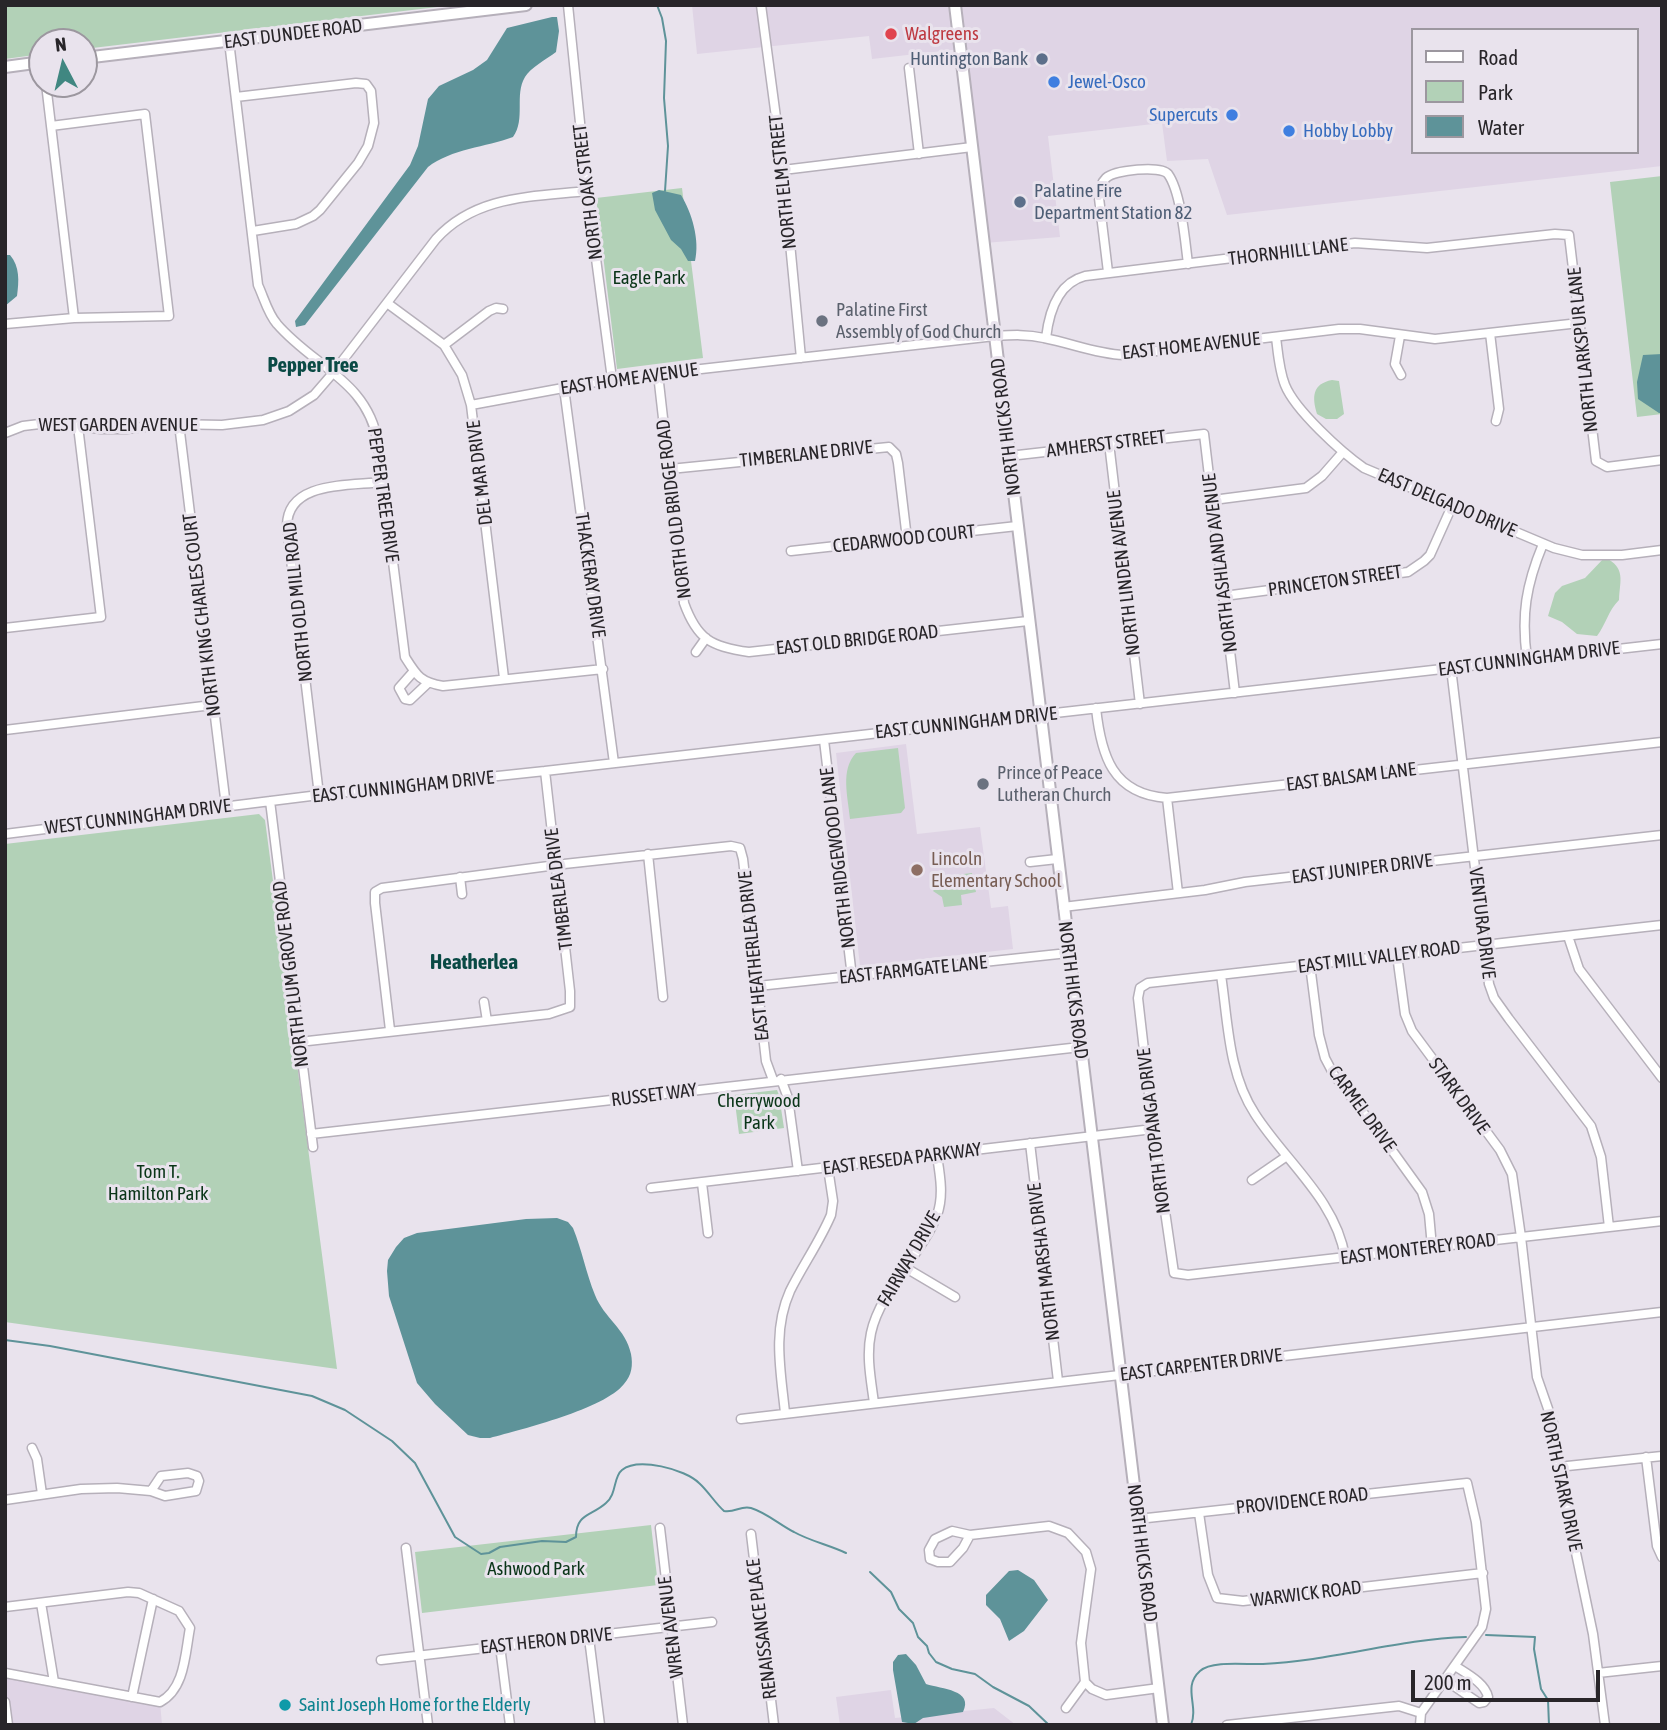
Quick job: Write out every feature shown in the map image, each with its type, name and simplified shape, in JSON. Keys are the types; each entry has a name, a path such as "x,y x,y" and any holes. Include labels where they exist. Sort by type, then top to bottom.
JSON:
{"main road":[{"name":"EAST DUNDEE ROAD","path":"98,56 526,5"},
{"name":"NORTH HICKS ROAD","path":"955,5 1163,1725"},
{"path":"5,67 28,64"}],"street":[{"name":"NORTH OAK STREET","path":"568,5 587,191 612,379"},
{"name":"NORTH ELM STREET","path":"761,5 783,170 801,358"},
{"name":"PEPPER TREE DRIVE","path":"229,41 258,285 274,321 295,343 353,389 372,419 405,657 416,675 428,683"},
{"path":"909,68 919,154"},
{"path":"236,97 362,83 370,88 373,105 374,122 368,146 320,210 296,223 253,231"},
{"path":"48,98 74,318"},
{"path":"5,324 74,318 169,316 145,114 51,126"},
{"path":"783,170 972,147"},
{"path":"1108,272 1099,198 1100,186 1105,178 1112,174 1156,168 1164,170 1170,176 1183,220 1188,264"},
{"name":"WEST GARDEN AVENUE","path":"5,433 23,426 48,423 126,429 179,424 231,424 263,420 289,411 314,395 436,239 462,216 483,206 511,199 587,191"},
{"name":"THORNHILL LANE","path":"1046,338 1056,301 1066,285 1081,276 1355,243 1427,248 1555,234 1569,236"},
{"name":"NORTH LARKSPUR LANE","path":"1569,236 1595,458 1598,464 1607,467 1662,460"},
{"name":"DEL MAR DRIVE","path":"387,303 444,345 462,375 471,405 504,678"},
{"path":"444,345 489,311 503,309"},
{"name":"EAST HOME AVENUE","path":"471,405 612,379 995,336 1024,334 1102,353 1124,355 1360,329 1435,339 1579,323"},
{"path":"1490,333 1499,409 1496,421"},
{"path":"1400,336 1395,364 1401,375"},
{"name":"EAST DELGADO DRIVE","path":"1276,337 1280,370 1287,390 1343,452 1364,468 1554,548 1582,555 1622,555 1662,550"},
{"name":"NORTH OLD BRIDGE ROAD","path":"658,374 684,603 692,625 706,638"},
{"name":"THACKERAY DRIVE","path":"564,388 614,763"},
{"name":"NORTH KING CHARLES COURT","path":"179,424 226,806"},
{"path":"5,628 101,617 78,426"},
{"name":"AMHERST STREET","path":"1009,456 1204,434"},
{"name":"NORTH ASHLAND AVENUE","path":"1204,434 1235,693"},
{"name":"NORTH LINDEN AVENUE","path":"1109,443 1140,704"},
{"name":"TIMBERLANE DRIVE","path":"670,469 889,447 896,454 898,463 907,539"},
{"path":"1213,500 1306,488 1322,476 1343,452"},
{"name":"NORTH OLD MILL ROAD","path":"319,795 287,526 288,514 298,498 312,491 382,482"},
{"name":"PRINCETON STREET","path":"1224,596 1408,572 1430,555 1452,506"},
{"name":"CEDARWOOD COURT","path":"791,551 1017,526"},
{"path":"1527,659 1525,600 1531,573 1542,544"},
{"name":"EAST OLD BRIDGE ROAD","path":"706,638 727,649 749,652 1028,621"},
{"path":"696,652 706,638"},
{"name":"EAST CUNNINGHAM DRIVE","path":"270,801 1662,644"},
{"name":"VENTURA DRIVE","path":"1451,668 1487,976 1494,998 1591,1126 1601,1157 1609,1227"},
{"path":"414,671 399,688 405,699 410,700 428,683 443,685 603,669"},
{"path":"5,730 212,705"},
{"name":"EAST BALSAM LANE","path":"1096,708 1102,747 1114,772 1126,784 1139,791 1167,798 1662,742"},
{"name":"NORTH RIDGEWOOD LANE","path":"824,740 852,977"},
{"name":"TIMBERLEA DRIVE","path":"486,1021 554,1013 570,1007 545,771"},
{"path":"1167,798 1178,893"},
{"name":"WEST CUNNINGHAM DRIVE","path":"5,834 270,801"},
{"name":"NORTH PLUM GROVE ROAD","path":"270,801 313,1147"},
{"name":"EAST JUNIPER DRIVE","path":"1063,906 1178,893 1245,882 1662,835"},
{"name":"EAST HEATHERLEA DRIVE","path":"390,1030 375,892 383,888 555,865 723,845 740,848 766,1061 788,1098 798,1171"},
{"path":"648,854 663,997"},
{"path":"1030,862 1057,859"},
{"path":"460,877 462,894"},
{"name":"EAST MILL VALLEY ROAD","path":"1140,988 1148,984 1222,975 1662,925"},
{"path":"1568,936 1578,969 1662,1078"},
{"name":"EAST FARMGATE LANE","path":"758,986 1068,953"},
{"name":"STARK DRIVE","path":"1397,955 1406,1020 1508,1164 1514,1185 1521,1237"},
{"name":"CARMEL DRIVE","path":"1310,965 1319,1035 1325,1058 1334,1075 1422,1192 1429,1214 1433,1247"},
{"path":"1222,975 1232,1056 1242,1091 1254,1114 1335,1221 1345,1257"},
{"name":"NORTH TOPANGA DRIVE","path":"1140,988 1138,998 1153,1129 1174,1273"},
{"path":"299,1042 486,1021 484,1002"},
{"name":"RUSSET WAY","path":"311,1134 1080,1047"},
{"name":"EAST RESEDA PARKWAY","path":"651,1188 1153,1129"},
{"name":"NORTH MARSHA DRIVE","path":"1030,1143 1058,1381"},
{"name":"FAIRWAY DRIVE","path":"874,1403 869,1353 871,1333 879,1310 937,1216 941,1189 937,1156"},
{"path":"1252,1180 1287,1156"},
{"path":"785,1413 779,1360 779,1328 790,1291 831,1214 833,1201 828,1168"},
{"path":"702,1183 708,1233"},
{"name":"EAST MONTEREY ROAD","path":"1174,1273 1188,1275 1662,1221"},
{"name":"NORTH STARK DRIVE","path":"1521,1237 1538,1381 1553,1423 1558,1467 1593,1634 1605,1725"},
{"path":"906,1268 956,1297"},
{"name":"EAST CARPENTER DRIVE","path":"741,1419 1662,1312"},
{"path":"32,1448 37,1459 42,1494"},
{"path":"1558,1467 1662,1455"},
{"path":"1646,1457 1657,1546 1662,1557"},
{"path":"5,1500 93,1489 151,1491 165,1496 196,1491 199,1481 197,1476 188,1473 161,1476 151,1491"},
{"name":"PROVIDENCE ROAD","path":"1138,1519 1467,1483 1476,1522 1482,1573"},
{"name":"WARWICK ROAD","path":"1199,1513 1208,1575 1217,1598 1243,1601 1482,1573"},
{"path":"970,1535 963,1548 950,1562 930,1559 929,1550 935,1539 952,1531 970,1535 1049,1526 1068,1533 1086,1552 1091,1570 1081,1643 1086,1682 1092,1689 1106,1695 1159,1688"},
{"name":"WREN AVENUE","path":"660,1528 683,1725"},
{"name":"RENAISSANCE PLACE","path":"751,1534 774,1725"},
{"path":"406,1548 428,1725"},
{"path":"1420,1725 1421,1713 1482,1627 1486,1609 1482,1573"},
{"path":"5,1607 128,1592 139,1593 179,1611 190,1629 178,1686 171,1697 160,1702 5,1673"},
{"path":"132,1697 153,1599"},
{"path":"41,1603 54,1682"},
{"name":"EAST HERON DRIVE","path":"381,1660 712,1622"},
{"path":"589,1637 600,1725"},
{"path":"500,1646 510,1725"},
{"path":"1446,1680 1479,1703 1488,1697 1482,1686 1455,1666"},
{"path":"1598,1673 1662,1666"},
{"path":"1066,1708 1086,1682"},
{"path":"5,1702 8,1725"},
{"path":"1227,1725 1399,1706 1421,1713"}],"shaded area":[{"path":"692,5 1662,5 1662,166 1227,215 1208,159 1167,161 1162,123 1048,136 1060,237 984,243 960,49 872,59 869,36 697,54"},
{"name":"Lincoln Elementary School","path":"906,744 917,834 980,827 991,908 1008,906 1013,949 860,966 836,753"},
{"path":"5,1673 160,1702 162,1725 8,1725"},
{"path":"891,1690 895,1718 994,1708 1016,1725 840,1725 836,1697"}],"green space":[{"path":"5,5 454,5 98,47 98,28 28,28 28,56 5,59"},
{"path":"1662,176 1662,414 1637,417 1610,182"},
{"name":"Eagle Park","path":"682,188 703,358 617,369 596,198"},
{"path":"1332,380 1339,381 1344,414 1337,419 1326,419 1317,414 1314,397 1317,388"},
{"path":"1605,557 1619,570 1619,600 1597,636 1577,634 1562,622 1548,616 1555,593 1562,586 1585,578"},
{"path":"898,748 905,808 901,813 850,819 846,784 851,760 856,753"},
{"name":"Tom T. Hamilton Park","path":"259,814 265,820 337,1369 5,1322 5,844"},
{"path":"972,873 976,892 961,895 962,905 944,907 942,897 933,891 946,876"},
{"name":"Cherrywood Park","path":"777,1090 784,1128 739,1134 734,1095"},
{"name":"Ashwood Park","path":"651,1525 658,1585 422,1613 415,1552"}],"water":[{"path":"557,17 559,31 556,52 525,77 520,91 519,123 513,137 458,152 428,167 305,325 296,327 295,321 410,165 418,146 428,99 439,86 473,70 487,60 507,28"},
{"path":"659,190 681,195 685,202 696,236 695,261 688,261 681,249 671,240 655,210 652,193"},
{"path":"5,255 10,255 13,260 18,280 17,296 5,306"},
{"path":"1662,354 1662,413 1659,413 1638,399 1637,382 1643,355"},
{"path":"557,1218 568,1222 573,1228 595,1295 625,1337 632,1362 627,1381 599,1402 542,1424 490,1438 468,1435 417,1383 389,1296 388,1260 404,1238 417,1233 526,1219"},
{"path":"1018,1570 1034,1580 1048,1600 1024,1631 1009,1641 1000,1619 986,1605 986,1595 1009,1571"},
{"path":"906,1654 916,1665 926,1684 948,1689 964,1699 963,1712 923,1718 914,1724 902,1722 893,1662 898,1655"}],"waterway":[{"path":"657,5 666,41 664,98 668,146 665,191"},
{"path":"5,1340 50,1346 312,1396 345,1410 392,1441 415,1463 455,1537 481,1554 500,1547 542,1541 566,1542 576,1537 582,1519 601,1507 612,1495 619,1473 629,1466 639,1465 661,1466 683,1473 699,1483 724,1511 751,1508 800,1535 846,1553"},
{"path":"870,1572 891,1592 899,1609 913,1623 918,1637 936,1662 975,1674 1029,1706 1049,1725"},
{"path":"1486,1635 1535,1637 1534,1649 1541,1689 1548,1700 1549,1725"},
{"path":"1191,1725 1192,1683 1200,1671 1213,1665 1288,1662 1466,1637"}],"place":[{"name":"Walgreens","path":"891,34"},
{"name":"Huntington Bank","path":"1042,59"},
{"name":"Jewel-Osco","path":"1054,82"},
{"name":"Supercuts","path":"1232,115"},
{"name":"Hobby Lobby","path":"1289,131"},
{"name":"Palatine Fire Department Station 82","path":"1020,202"},
{"name":"Palatine First Assembly of God Church","path":"822,321"},
{"name":"Prince of Peace Lutheran Church","path":"983,784"},
{"name":"Lincoln Elementary School","path":"917,870"},
{"name":"Saint Joseph Home for the Elderly","path":"285,1705"}],"district":[{"name":"Pepper Tree","path":"313,365"},
{"name":"Heatherlea","path":"474,962"}]}
